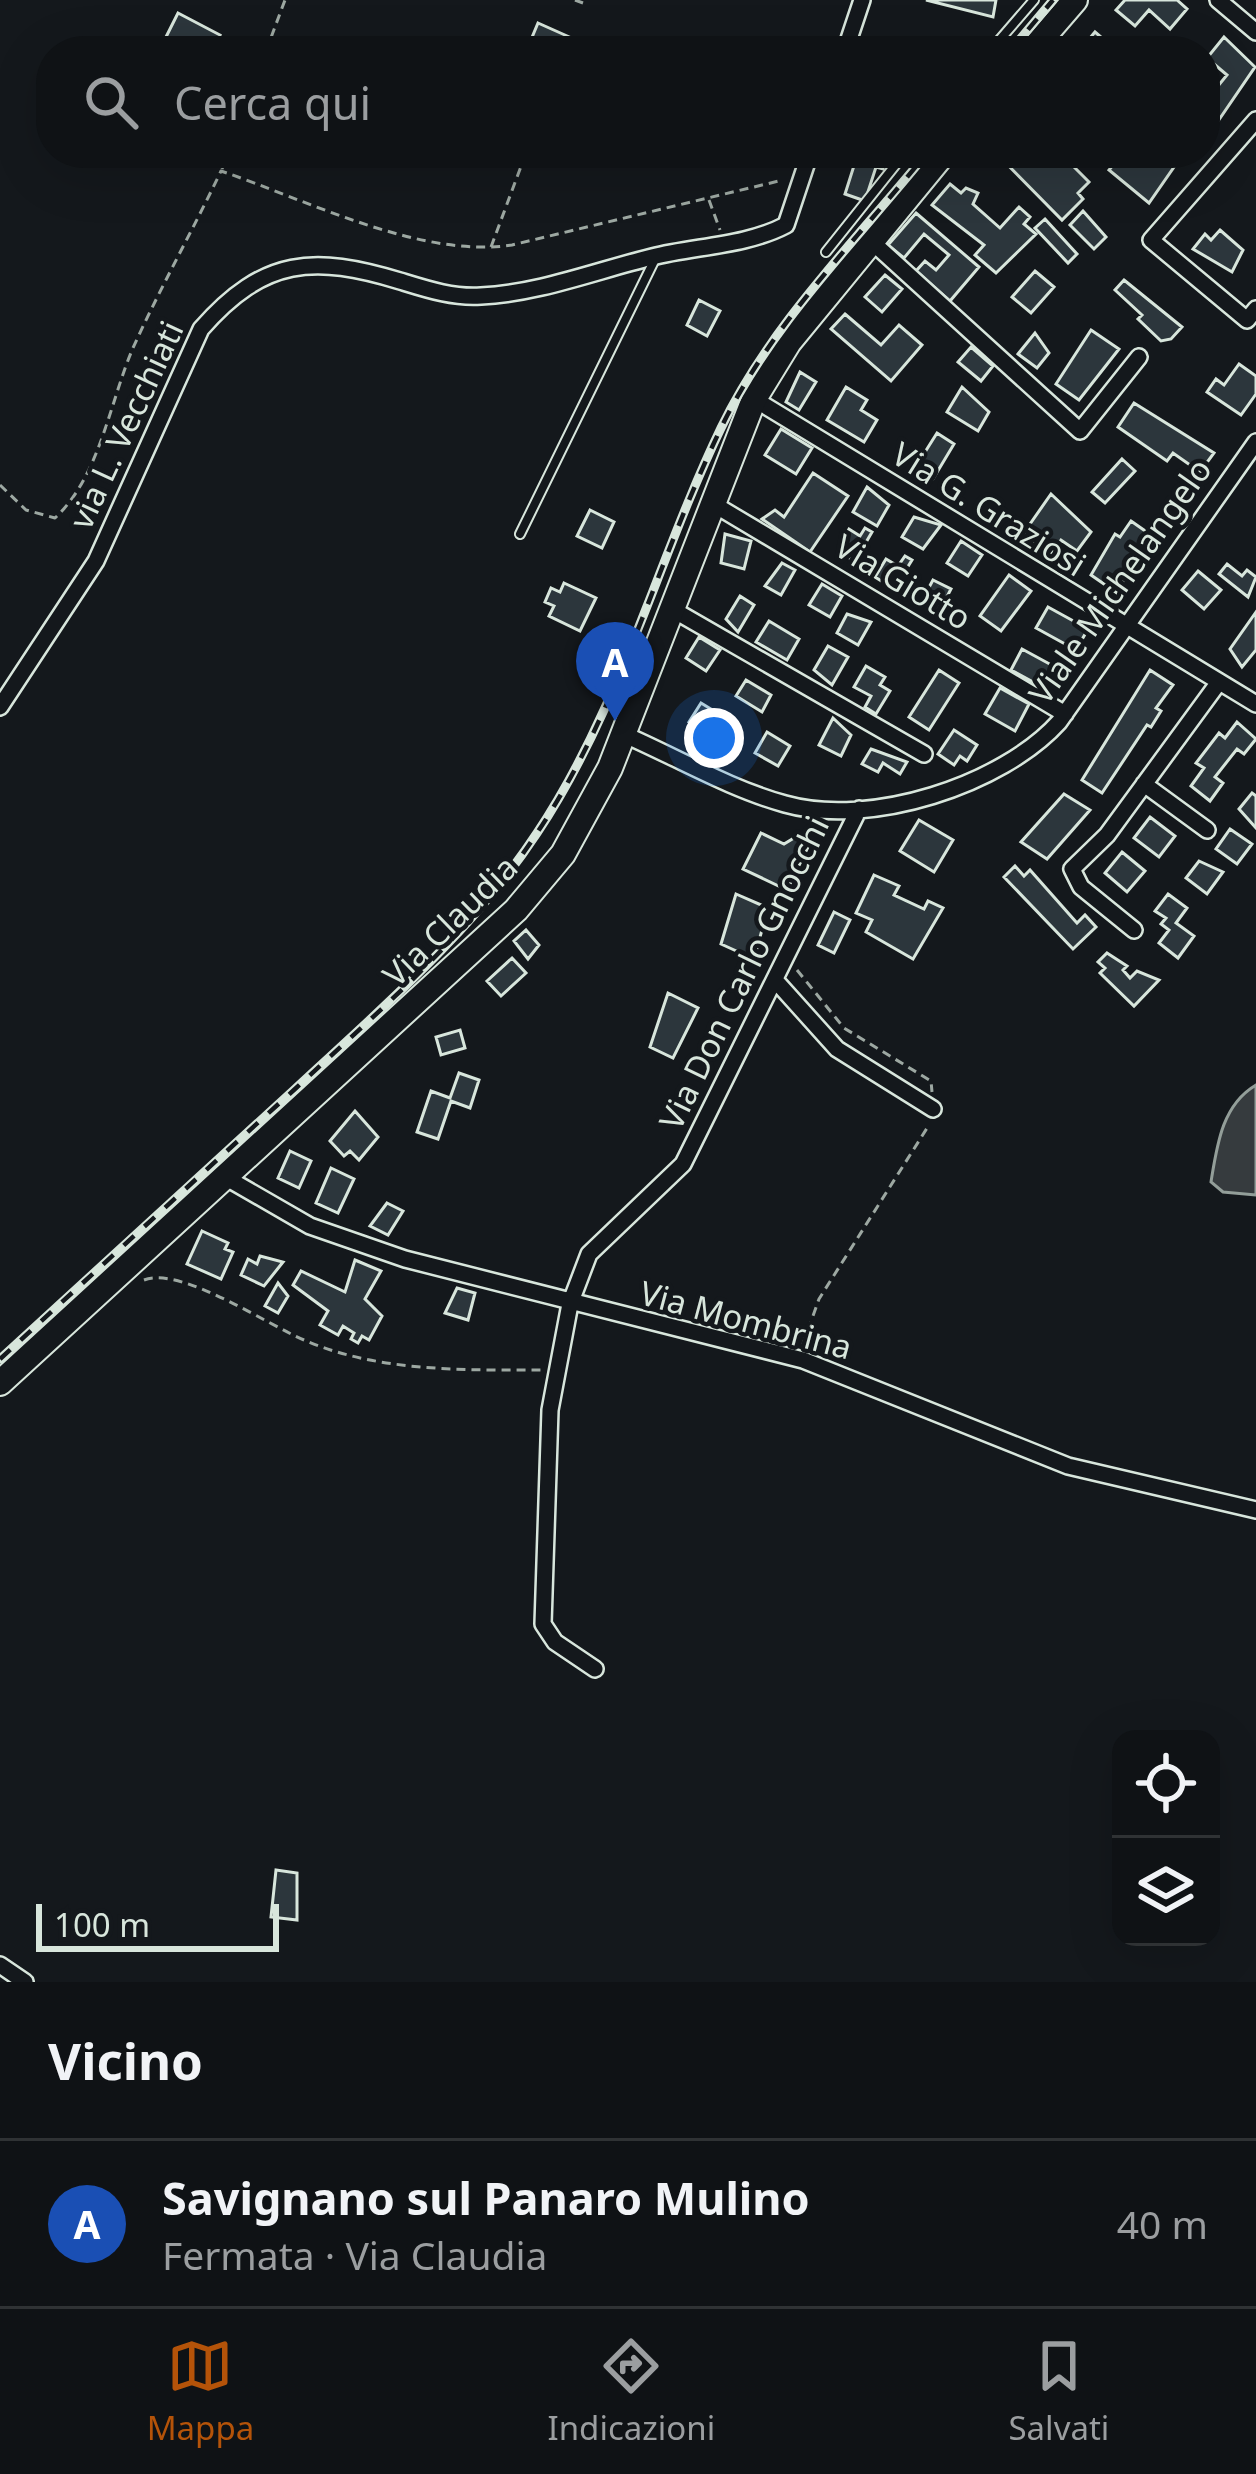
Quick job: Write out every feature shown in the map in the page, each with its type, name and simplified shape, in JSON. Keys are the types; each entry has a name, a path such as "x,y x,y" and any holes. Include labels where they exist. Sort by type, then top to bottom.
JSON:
{"main road":[{"path":"1044,36 1075,0"},
{"name":"Via Claudia","path":"0,1383 516,910 563,854 623,734 754,399 789,342 931,168"}],"street":[{"path":"849,36 862,0"},
{"path":"1218,0 1256,32"},
{"path":"1220,161 1256,120"},
{"name":"via L. Vecchiati","path":"0,707 96,562 201,328 251,284 320,262 439,293 477,297 532,290 657,256 757,238 786,225 805,168"},
{"path":"1214,168 1151,240 1247,320 1256,309"},
{"path":"870,240 1080,431 1139,357"},
{"name":"Via G. Graziosi","path":"754,399 1124,628 1250,700"},
{"name":"Viale Michelangelo","path":"623,734 781,803 859,809 917,798 988,775 1039,745 1065,713 1256,442"},
{"name":"Via Giotto","path":"710,502 1065,713"},
{"path":"670,608 924,754"},
{"path":"1250,700 1256,680"},
{"path":"1134,930 1081,887 1072,868 1107,835 1219,682"},
{"path":"1144,784 1208,830"},
{"name":"Via Don Carlo Gnocchi","path":"595,1669 555,1642 543,1624 550,1410 564,1303 589,1254 683,1164 859,809"},
{"path":"775,980 837,1048 933,1109"},
{"name":"Via Mombrina","path":"225,1177 342,1238 564,1303 800,1359 1068,1466 1256,1510"},
{"path":"0,1965 25,1982"}],"lane":[{"path":"1003,36 1034,0"},
{"path":"826,252 893,168"},
{"path":"520,534 657,256"}],"path":[{"path":"272,36 286,0"},
{"path":"574,0 583,3"},
{"path":"491,248 520,168"},
{"path":"708,198 722,243"},
{"path":"796,963 813,996 844,1028 932,1082 933,1109 931,1122 819,1299 800,1359"},
{"path":"142,1281 169,1276 308,1342 391,1365 544,1370 548,1364"}],"shaded area":[{"path":"1256,1085 1256,1195 1223,1192 1211,1182 1219,1140 1235,1103"}],"building":[{"path":"926,0 996,0 993,17"},
{"path":"1125,0 1177,0 1187,9 1170,29 1149,10 1135,26 1116,10"},
{"path":"178,13 220,35 219,36 166,36"},
{"path":"538,23 567,36 533,36"},
{"path":"1224,37 1255,67 1220,118 1220,84 1227,75 1220,69"},
{"path":"853,168 876,168 865,201 845,194"},
{"path":"1011,168 1075,168 1089,182 1078,193 1083,199 1062,220"},
{"path":"1111,168 1173,168 1149,203"},
{"path":"950,184 961,193 966,188 978,193 973,204 1000,228 1019,207 1030,217 1024,224 1036,234 996,273 975,255 984,245 932,205"},
{"path":"1083,211 1106,237 1094,249 1070,225"},
{"path":"916,213 979,267 950,301 916,271 925,261 936,270 949,255 924,234 904,258 888,245"},
{"path":"1045,219 1077,254 1068,263 1035,228"},
{"path":"1220,230 1243,250 1232,272 1193,249 1205,234 1211,240"},
{"path":"1035,271 1054,287 1031,313 1012,297"},
{"path":"885,275 902,289 882,312 865,297"},
{"path":"1124,280 1182,327 1171,339 1161,341 1138,319 1142,315 1115,290"},
{"path":"699,300 720,311 707,336 687,325"},
{"path":"845,314 881,345 899,325 922,345 891,381 831,329"},
{"path":"1091,330 1119,349 1079,400 1056,384"},
{"path":"1035,333 1049,353 1037,368 1018,354"},
{"path":"971,347 993,366 981,381 958,362"},
{"path":"1239,364 1256,376 1256,394 1241,415 1207,392 1216,379 1224,385"},
{"path":"800,372 816,382 799,410 786,402"},
{"path":"846,387 867,400 861,410 877,420 864,442 827,420"},
{"path":"962,387 989,412 978,431 947,412"},
{"path":"1134,403 1214,453 1200,472 1173,453 1167,461 1118,427"},
{"path":"781,429 812,448 796,474 765,455"},
{"path":"937,433 954,444 933,479 915,468"},
{"path":"1122,459 1135,471 1105,503 1092,492"},
{"path":"813,473 848,496 810,552 762,519 775,510 784,517"},
{"path":"867,487 889,505 877,526 853,512"},
{"path":"1051,494 1091,532 1077,551 1061,540 1052,554 1023,534"},
{"path":"590,510 614,522 602,548 577,536"},
{"path":"914,517 941,525 923,549 902,537"},
{"path":"1131,521 1158,540 1147,557 1139,552 1117,593 1091,575 1115,534 1120,537"},
{"path":"865,528 872,532 854,563 839,546 849,529 860,536"},
{"path":"725,534 751,541 744,569 721,563"},
{"path":"961,541 982,555 968,576 947,563"},
{"path":"905,556 912,560 894,589 875,577 886,559 898,566"},
{"path":"782,563 795,570 781,595 765,586"},
{"path":"1227,564 1242,576 1247,570 1256,577 1248,597 1219,574"},
{"path":"1198,571 1221,590 1204,609 1182,590"},
{"path":"1009,575 1031,591 1001,631 980,616"},
{"path":"933,580 951,589 938,614 920,604"},
{"path":"564,583 596,598 580,631 549,616 554,606 545,602 551,588 560,592"},
{"path":"822,584 842,596 830,617 809,605"},
{"path":"740,596 754,605 738,632 726,619"},
{"path":"1048,607 1088,629 1076,650 1036,628"},
{"path":"1256,612 1256,650 1242,667 1230,649"},
{"path":"847,614 871,622 858,645 837,633"},
{"path":"769,621 799,639 787,660 756,642"},
{"path":"699,637 720,650 706,671 686,658"},
{"path":"828,646 848,657 832,685 814,670"},
{"path":"1022,649 1057,668 1046,689 1011,670"},
{"path":"866,666 885,677 880,685 890,691 876,714 865,707 871,696 854,687"},
{"path":"939,670 959,683 929,730 909,717"},
{"path":"1150,670 1173,685 1156,708 1161,711 1151,727 1147,725 1102,793 1082,780"},
{"path":"746,680 771,695 762,712 736,696"},
{"path":"1000,688 1029,704 1015,731 985,714"},
{"path":"701,703 719,714 707,733 689,722"},
{"path":"833,718 851,735 841,756 819,745"},
{"path":"1237,722 1256,739 1244,754 1237,749 1215,777 1223,783 1210,801 1191,786 1204,768 1196,763 1219,733 1225,738"},
{"path":"954,730 977,745 967,761 960,756 954,765 938,754"},
{"path":"767,732 790,746 778,766 755,753"},
{"path":"871,749 907,762 900,774 883,763 878,772 862,764"},
{"path":"1252,793 1256,796 1256,828 1239,809"},
{"path":"1064,794 1090,810 1047,859 1021,842"},
{"path":"1150,817 1175,836 1159,857 1134,838"},
{"path":"919,820 953,840 934,872 900,851"},
{"path":"1230,829 1252,844 1237,864 1216,849"},
{"path":"761,833 784,844 794,838 809,845 787,890 743,869"},
{"path":"1122,852 1145,871 1127,892 1105,873"},
{"path":"1199,861 1223,872 1207,894 1186,878"},
{"path":"1015,866 1024,876 1030,870 1077,923 1085,915 1096,927 1073,949 1004,877"},
{"path":"874,875 899,886 894,895 924,909 928,901 943,908 913,959 866,932 872,920 856,913"},
{"path":"736,894 768,908 754,959 721,944"},
{"path":"1168,894 1187,908 1176,923 1194,936 1178,958 1159,943 1169,930 1161,924 1166,918 1155,911"},
{"path":"834,912 850,920 834,953 818,945"},
{"path":"526,930 539,945 528,959 514,941"},
{"path":"1107,953 1127,966 1123,970 1130,978 1137,971 1159,980 1134,1006 1100,973 1105,968 1098,962"},
{"path":"512,958 526,973 501,996 487,981"},
{"path":"668,993 698,1008 673,1058 650,1047"},
{"path":"460,1030 465,1048 441,1055 436,1037"},
{"path":"459,1073 479,1080 470,1108 451,1101 438,1139 417,1132 431,1091 450,1098"},
{"path":"355,1111 378,1137 359,1160 350,1151 344,1156 330,1141"},
{"path":"290,1151 311,1161 299,1188 278,1178"},
{"path":"331,1168 354,1179 338,1213 316,1203"},
{"path":"387,1203 403,1211 388,1235 370,1226"},
{"path":"202,1231 228,1243 225,1249 233,1252 221,1279 187,1264"},
{"path":"260,1256 283,1262 264,1286 241,1275 248,1259 257,1264"},
{"path":"355,1260 381,1271 365,1299 382,1316 369,1340 362,1336 358,1343 351,1339 354,1333 343,1326 338,1335 320,1325 328,1311 293,1285 301,1271 345,1292"},
{"path":"278,1283 288,1296 278,1313 265,1306"},
{"path":"457,1288 475,1293 468,1320 445,1313"},
{"path":"276,1870 297,1873 297,1920 271,1917"}],"railway":[{"path":"1023,36 1053,0"},
{"path":"0,1359 392,999 455,936 511,869 592,736 698,479 741,390 789,319 914,168"}],"place":[{"name":"Savignano sul Panaro Mulino","path":"615,721"}]}
